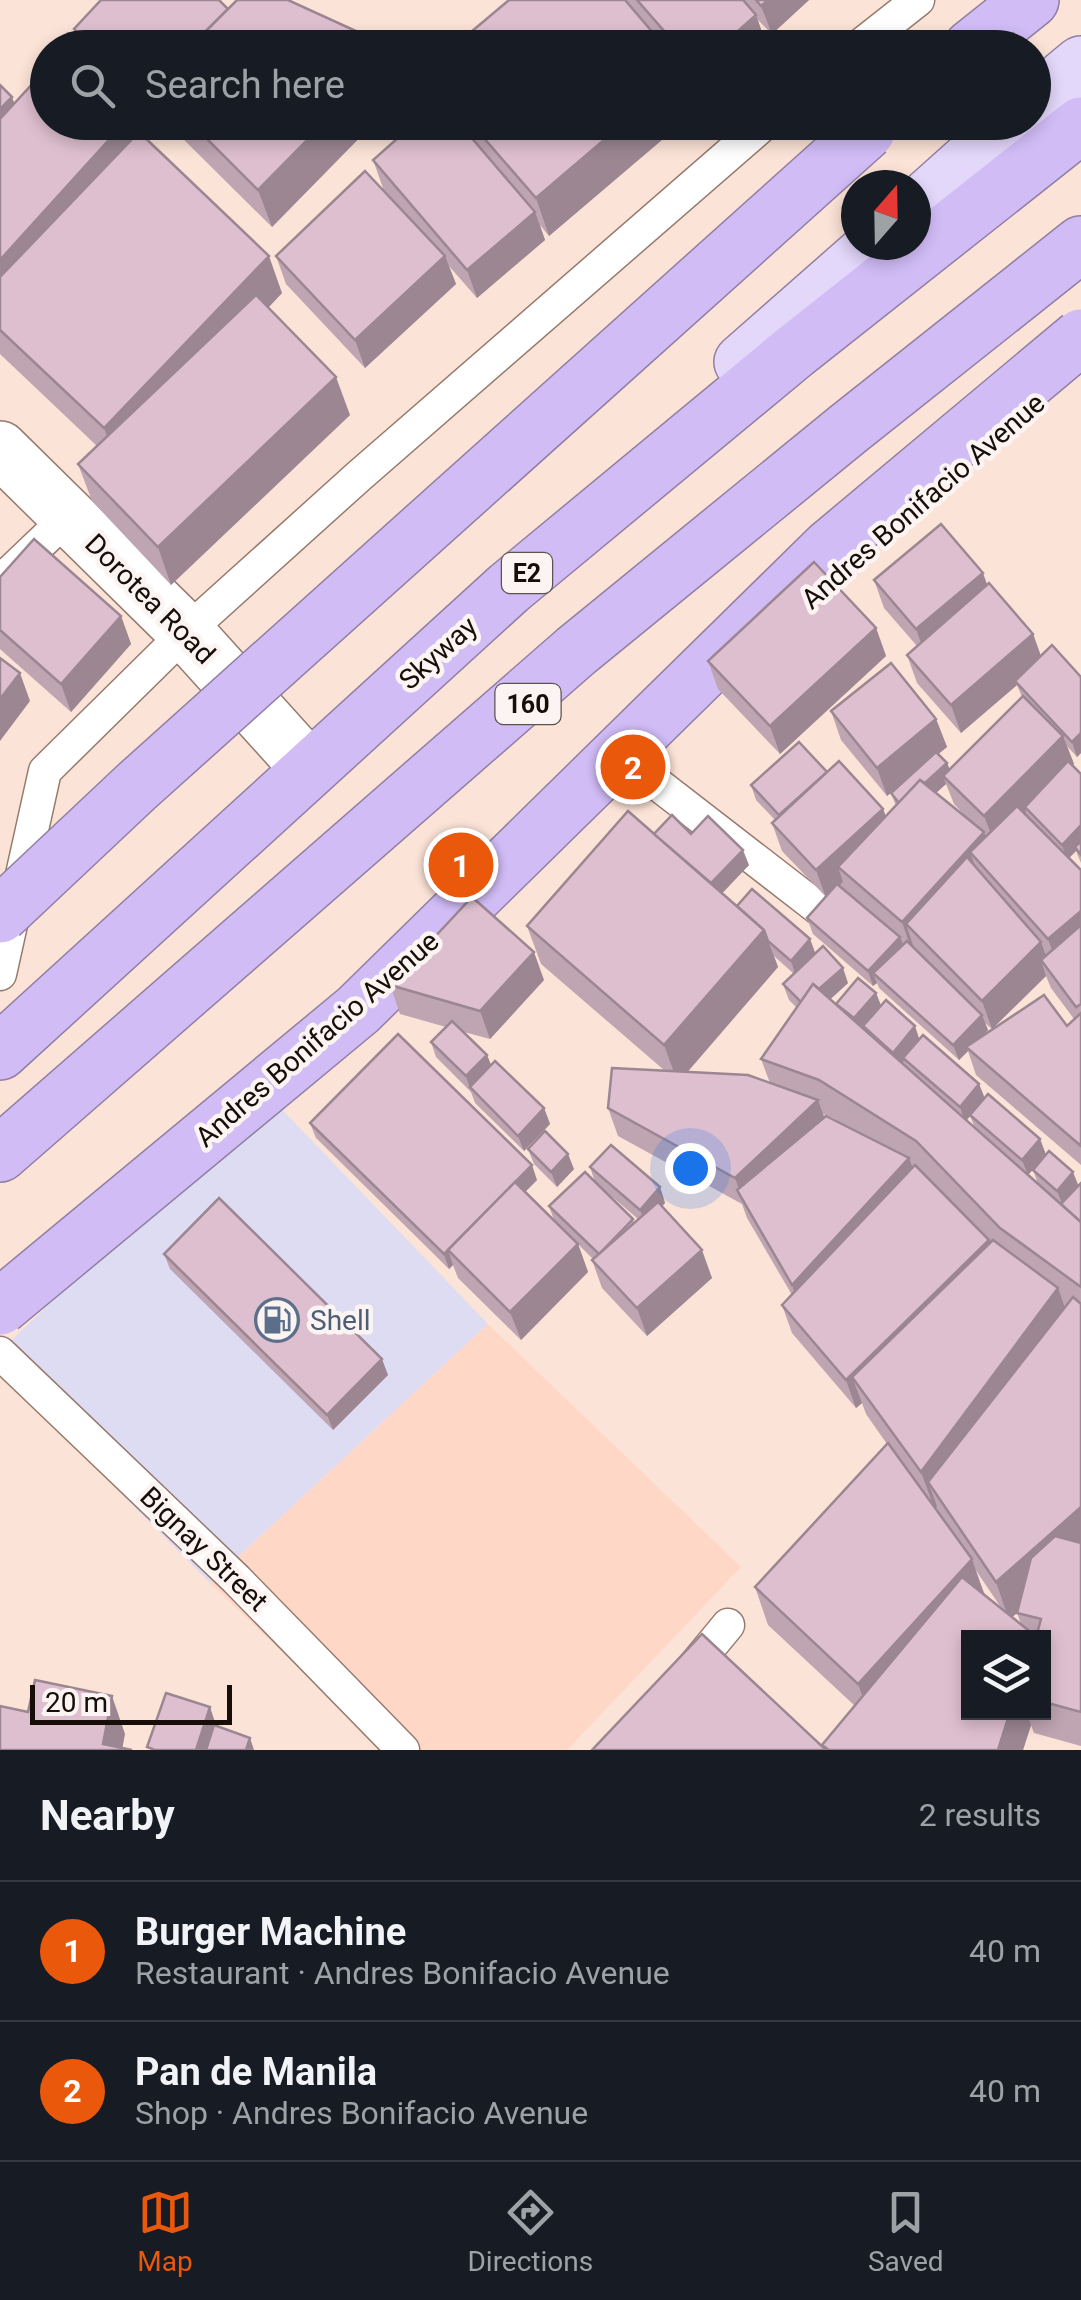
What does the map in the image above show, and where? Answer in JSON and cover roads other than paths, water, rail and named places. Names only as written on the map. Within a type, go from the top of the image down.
[{"type":"highway","points":[[993,30],[1031,0]]},
{"type":"highway","name":"Skyway","points":[[0,1052],[509,588],[794,352],[1081,125]]},
{"type":"highway","points":[[0,916],[136,787],[858,140]]},
{"type":"highway","points":[[0,1154],[576,652],[832,441],[1081,244]]},
{"type":"highway","points":[[0,1310],[358,1010],[830,547],[1081,337]]},
{"type":"main road","points":[[1051,89],[1081,64]]},
{"type":"main road","points":[[931,195],[992,140]]},
{"type":"main road","name":"160","points":[[0,1181],[159,1046],[366,840],[792,486],[1081,256]]},
{"type":"main road","points":[[0,1024],[497,566],[858,260]]},
{"type":"street","name":"Andres Bonifacio Avenue","points":[[0,1310],[466,911],[850,564],[1081,364]]},
{"type":"street","name":"Dorotea Road","points":[[0,449],[186,632],[296,754]]},
{"type":"lane","points":[[880,30],[918,0]]},
{"type":"lane","points":[[0,974],[45,771],[186,632],[359,476],[745,140]]},
{"type":"lane","points":[[0,582],[68,518]]},
{"type":"lane","points":[[629,762],[823,912]]},
{"type":"lane","name":"Bignay Street","points":[[0,1353],[236,1579],[403,1750]]},
{"type":"lane","points":[[670,1694],[728,1625]]},
{"type":"place","name":"Pan de Manila","points":[[633,767]]},
{"type":"place","name":"Burger Machine","points":[[461,865]]},
{"type":"place","name":"Shell","points":[[277,1320]]}]
